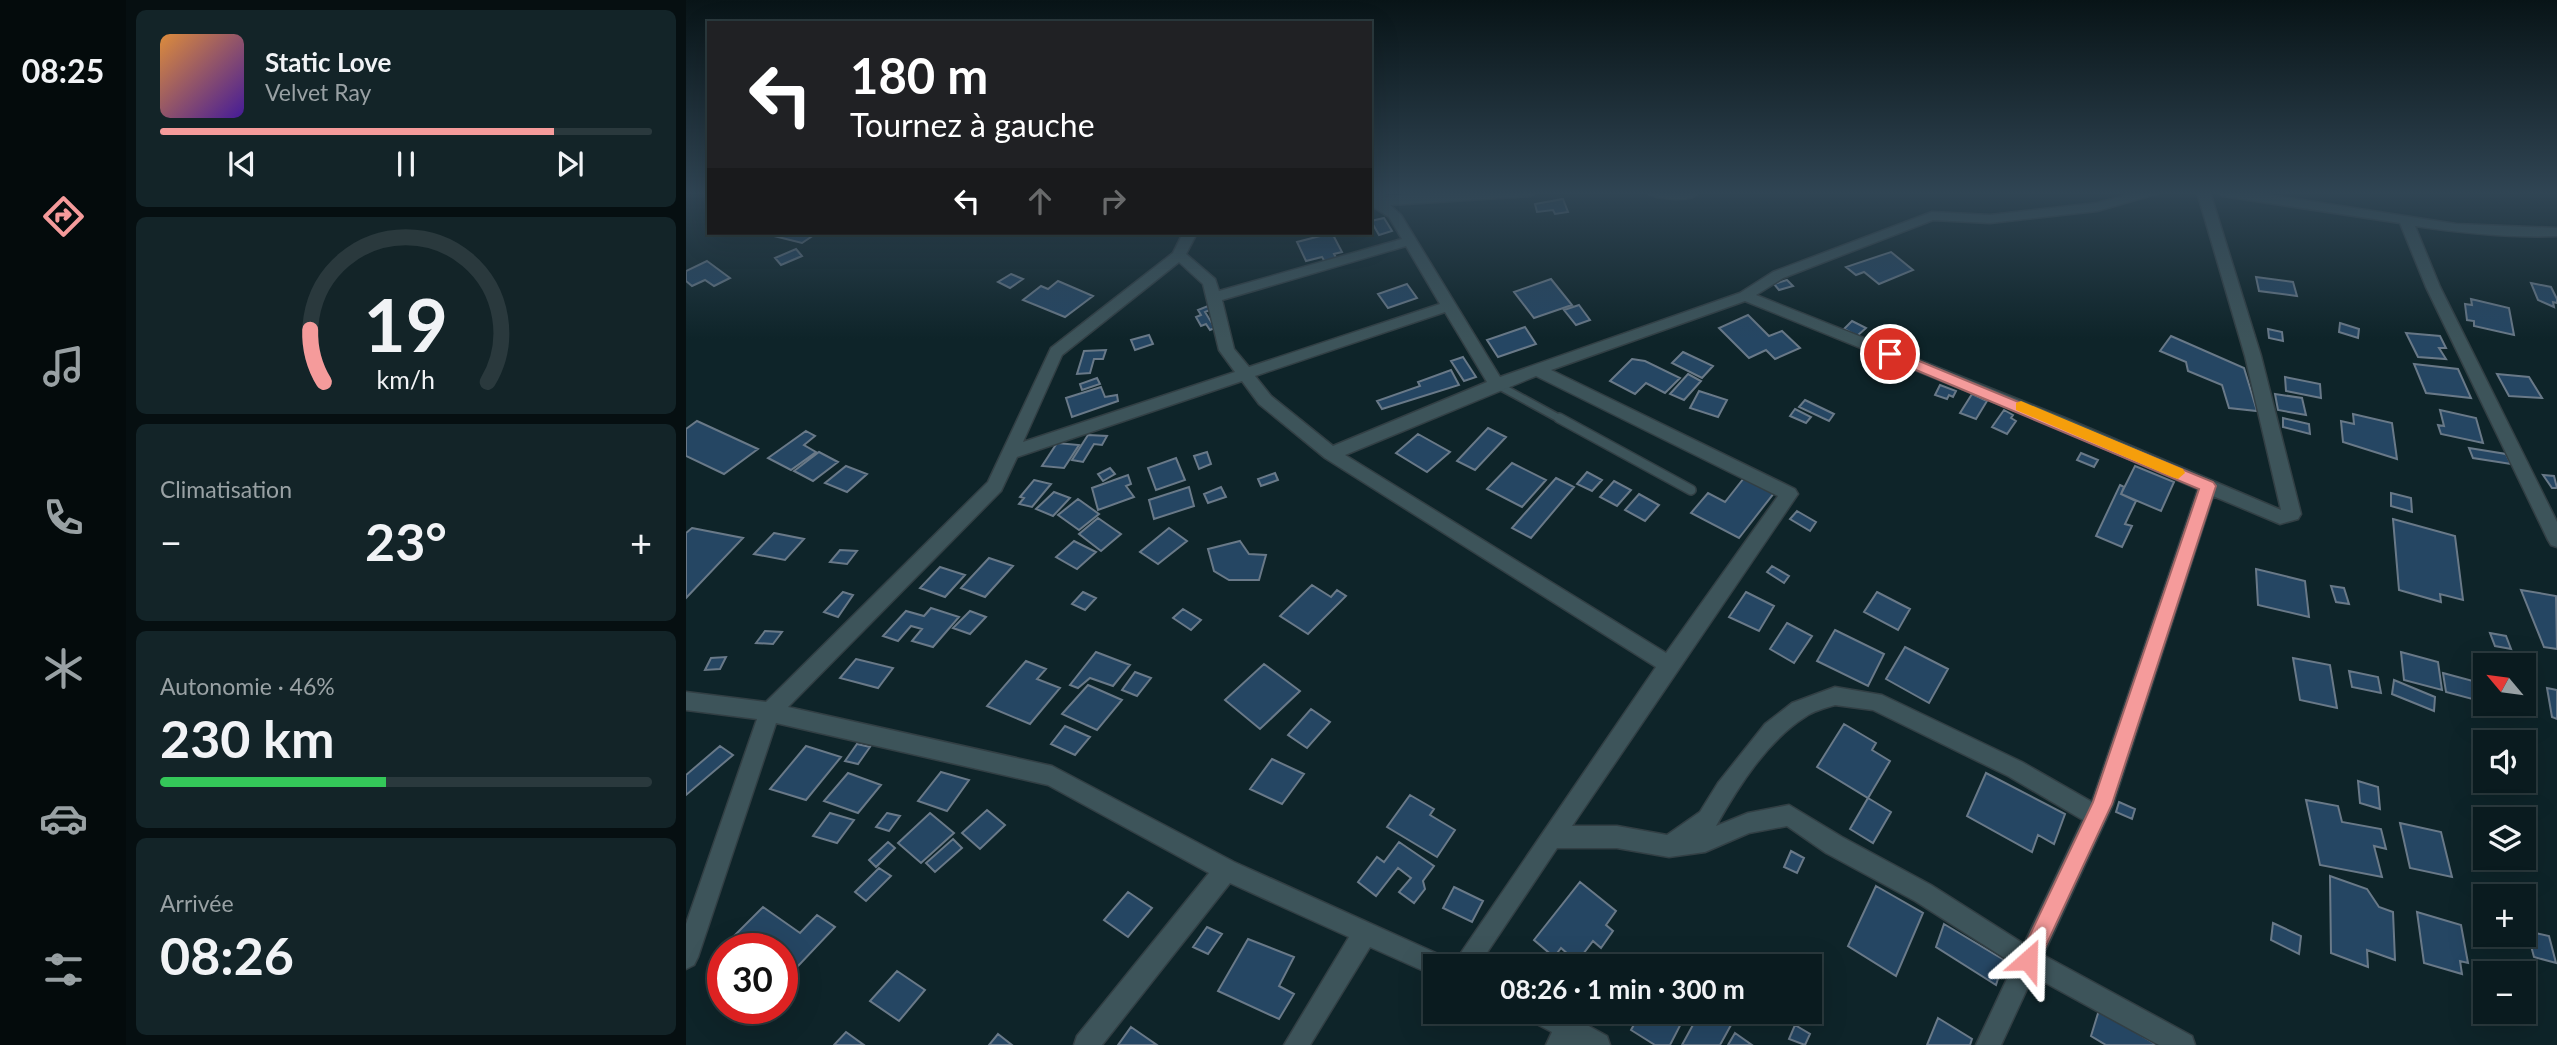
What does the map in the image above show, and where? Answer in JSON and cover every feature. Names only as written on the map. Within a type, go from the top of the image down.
[{"type":"street","points":[[686,957],[771,712],[995,486],[1056,352],[1180,255],[1186,241]]},
{"type":"street","points":[[1214,297],[1409,241],[1496,384]]},
{"type":"street","points":[[1331,454],[1496,384],[1745,296],[1779,275],[1867,241]]},
{"type":"street","points":[[1745,296],[2059,422],[2280,517],[2292,514],[2253,356],[2218,241]]},
{"type":"street","points":[[2414,241],[2433,287],[2557,540]]},
{"type":"street","points":[[1180,255],[1210,282],[1227,350],[1265,400],[1331,454],[1669,665]]},
{"type":"street","points":[[1012,452],[1244,372],[1448,306]]},
{"type":"street","points":[[1472,954],[1789,494],[1538,370]]},
{"type":"street","points":[[1988,1045],[2096,816],[2208,486]]},
{"type":"street","points":[[1669,846],[1708,819],[1725,790],[1772,731],[1800,709],[1835,696],[1875,701],[2014,769],[2096,816]]},
{"type":"street","points":[[686,701],[771,712],[1052,776],[1226,870],[1423,959]]},
{"type":"street","points":[[1552,837],[1617,837],[1669,846],[1706,841],[1748,823],[1789,815],[1833,845],[1923,893],[2028,960],[2183,1045]]},
{"type":"street","points":[[1086,1045],[1226,870]]},
{"type":"street","points":[[1296,1045],[1364,934]]},
{"type":"street","points":[[1563,1036],[1598,1045]]},
{"type":"lane","points":[[1496,384],[1691,490]]},
{"type":"building","points":[[1336,241],[1342,252],[1334,254],[1337,259],[1325,262],[1322,257],[1306,261],[1297,242]]},
{"type":"building","points":[[796,249],[802,256],[781,265],[775,258]]},
{"type":"building","points":[[1891,252],[1913,270],[1879,284],[1864,272],[1856,275],[1846,267]]},
{"type":"building","points":[[707,261],[730,278],[714,286],[705,280],[692,286],[686,281],[686,271]]},
{"type":"building","points":[[1011,274],[1023,279],[1010,288],[998,282]]},
{"type":"building","points":[[2256,277],[2293,282],[2297,296],[2259,291]]},
{"type":"building","points":[[1551,279],[1572,305],[1534,318],[1514,292]]},
{"type":"building","points":[[1787,280],[1793,286],[1779,290],[1774,284]]},
{"type":"building","points":[[1058,281],[1093,296],[1065,317],[1023,300],[1041,286],[1048,289]]},
{"type":"building","points":[[2531,283],[2551,287],[2557,299],[2557,303],[2553,302],[2554,307],[2538,300]]},
{"type":"building","points":[[1407,284],[1417,298],[1388,308],[1378,294]]},
{"type":"building","points":[[2471,299],[2509,308],[2514,335],[2474,326],[2474,321],[2467,320],[2465,304],[2472,305]]},
{"type":"building","points":[[1579,305],[1590,320],[1576,325],[1564,310]]},
{"type":"building","points":[[1208,306],[1210,310],[1205,312],[1215,328],[1210,330],[1206,324],[1201,326],[1196,317],[1201,315],[1198,310]]},
{"type":"building","points":[[1748,315],[1769,336],[1782,331],[1800,348],[1775,359],[1766,350],[1749,358],[1719,328]]},
{"type":"building","points":[[1852,321],[1866,328],[1857,336],[1844,329]]},
{"type":"building","points":[[2340,323],[2359,329],[2358,338],[2339,332]]},
{"type":"building","points":[[1525,327],[1536,344],[1498,357],[1487,340]]},
{"type":"building","points":[[2268,329],[2282,332],[2283,341],[2269,338]]},
{"type":"building","points":[[2406,333],[2440,336],[2446,348],[2439,348],[2446,359],[2418,357]]},
{"type":"building","points":[[1149,335],[1153,344],[1135,350],[1131,340]]},
{"type":"building","points":[[2171,336],[2244,368],[2257,411],[2229,408],[2222,385],[2188,371],[2186,362],[2160,351]]},
{"type":"building","points":[[1106,350],[1103,359],[1094,359],[1090,373],[1077,374],[1084,351]]},
{"type":"building","points":[[1683,352],[1713,366],[1702,378],[1672,363]]},
{"type":"building","points":[[1463,357],[1476,377],[1464,381],[1451,361]]},
{"type":"building","points":[[1632,359],[1645,361],[1680,378],[1665,393],[1646,383],[1635,394],[1610,381]]},
{"type":"building","points":[[2414,364],[2458,369],[2471,398],[2426,393]]},
{"type":"building","points":[[1451,370],[1459,385],[1382,409],[1377,401],[1420,386],[1418,382]]},
{"type":"building","points":[[1688,374],[1701,381],[1684,400],[1670,394]]},
{"type":"building","points":[[2497,374],[2529,377],[2542,398],[2509,396]]},
{"type":"building","points":[[2285,377],[2320,384],[2321,398],[2286,391]]},
{"type":"building","points":[[1097,378],[1100,384],[1082,390],[1080,384]]},
{"type":"building","points":[[1940,385],[1956,391],[1953,397],[1949,395],[1947,399],[1935,395]]},
{"type":"building","points":[[1101,387],[1105,397],[1117,395],[1118,401],[1072,417],[1066,398]]},
{"type":"building","points":[[1699,391],[1727,400],[1718,417],[1690,408]]},
{"type":"building","points":[[1972,394],[1987,401],[1976,419],[1960,413]]},
{"type":"building","points":[[2275,394],[2302,398],[2306,415],[2278,410]]},
{"type":"building","points":[[1805,400],[1834,414],[1829,421],[1799,407]]},
{"type":"building","points":[[1795,409],[1811,417],[1806,423],[1790,416]]},
{"type":"building","points":[[2004,410],[2013,415],[2011,418],[2016,421],[2007,434],[1992,427]]},
{"type":"building","points":[[2440,410],[2476,418],[2483,443],[2441,434],[2438,425],[2444,426]]},
{"type":"building","points":[[2353,414],[2392,423],[2397,459],[2343,442],[2341,421],[2354,424]]},
{"type":"building","points":[[2283,418],[2309,424],[2310,434],[2283,427]]},
{"type":"building","points":[[697,421],[758,449],[724,474],[686,456],[686,429]]},
{"type":"building","points":[[1488,428],[1506,437],[1475,470],[1457,461]]},
{"type":"building","points":[[806,431],[815,436],[804,445],[816,452],[791,470],[768,458]]},
{"type":"building","points":[[1418,434],[1450,452],[1427,472],[1396,453]]},
{"type":"building","points":[[1088,435],[1107,436],[1102,445],[1094,444],[1083,462],[1072,460]]},
{"type":"building","points":[[1057,443],[1079,445],[1064,468],[1042,466]]},
{"type":"building","points":[[2469,448],[2506,454],[2511,464],[2473,458]]},
{"type":"building","points":[[819,452],[838,462],[813,481],[794,471]]},
{"type":"building","points":[[1207,452],[1211,464],[1199,469],[1194,456]]},
{"type":"building","points":[[2081,453],[2098,460],[2094,467],[2077,460]]},
{"type":"building","points":[[1176,458],[1185,480],[1156,490],[1148,468]]},
{"type":"building","points":[[1512,463],[1546,480],[1522,507],[1487,489]]},
{"type":"building","points":[[846,466],[867,474],[847,492],[825,483]]},
{"type":"building","points":[[2135,466],[2174,482],[2161,511],[2121,494]]},
{"type":"building","points":[[1110,468],[1115,474],[1103,481],[1098,474]]},
{"type":"building","points":[[1587,472],[1602,480],[1592,491],[1577,484]]},
{"type":"building","points":[[1275,473],[1278,480],[1261,486],[1258,479]]},
{"type":"building","points":[[1128,475],[1131,484],[1126,486],[1134,497],[1098,510],[1092,488]]},
{"type":"building","points":[[2543,475],[2554,476],[2557,488],[2552,488]]},
{"type":"building","points":[[1556,478],[1574,487],[1531,538],[1512,528]]},
{"type":"building","points":[[1744,478],[1774,493],[1739,538],[1691,513],[1708,493],[1725,502]]},
{"type":"building","points":[[1034,480],[1051,484],[1032,507],[1019,504],[1024,498],[1020,497]]},
{"type":"building","points":[[1614,481],[1631,490],[1617,506],[1600,497]]},
{"type":"building","points":[[2120,485],[2124,487],[2121,494],[2136,501],[2125,524],[2132,526],[2122,547],[2096,536]]},
{"type":"building","points":[[1189,487],[1194,506],[1154,519],[1149,500]]},
{"type":"building","points":[[1221,487],[1226,497],[1208,503],[1204,494]]},
{"type":"building","points":[[1054,492],[1070,498],[1053,516],[1036,509]]},
{"type":"building","points":[[2391,493],[2411,498],[2412,512],[2391,506]]},
{"type":"building","points":[[1639,494],[1659,505],[1645,521],[1625,510]]},
{"type":"building","points":[[1078,499],[1099,514],[1079,530],[1058,515]]},
{"type":"building","points":[[1797,511],[1816,522],[1810,531],[1790,519]]},
{"type":"building","points":[[1098,518],[1121,534],[1101,551],[1079,534]]},
{"type":"building","points":[[2393,519],[2455,536],[2463,600],[2440,594],[2441,602],[2399,590]]},
{"type":"building","points":[[692,528],[743,538],[686,598],[686,533]]},
{"type":"building","points":[[1169,528],[1187,541],[1158,564],[1140,552]]},
{"type":"building","points":[[774,533],[804,539],[785,560],[754,554]]},
{"type":"building","points":[[1074,541],[1096,552],[1077,569],[1056,557]]},
{"type":"building","points":[[1240,541],[1249,554],[1266,555],[1259,580],[1229,580],[1214,571],[1208,549]]},
{"type":"building","points":[[840,550],[857,551],[847,564],[830,562]]},
{"type":"building","points":[[989,558],[1013,566],[985,597],[961,588]]},
{"type":"building","points":[[1772,566],[1789,576],[1784,583],[1767,572]]},
{"type":"building","points":[[940,567],[965,575],[945,597],[920,588]]},
{"type":"building","points":[[2256,569],[2305,581],[2309,617],[2258,605]]},
{"type":"building","points":[[1312,585],[1331,597],[1337,590],[1346,596],[1308,634],[1280,616]]},
{"type":"building","points":[[2331,586],[2344,588],[2349,604],[2336,602]]},
{"type":"building","points":[[2521,590],[2556,596],[2557,649],[2544,647]]},
{"type":"building","points":[[843,592],[853,595],[838,617],[824,612]]},
{"type":"building","points":[[1083,592],[1096,598],[1085,610],[1072,604]]},
{"type":"building","points":[[1746,592],[1774,606],[1759,631],[1729,617]]},
{"type":"building","points":[[1877,592],[1910,609],[1898,630],[1864,612]]},
{"type":"building","points":[[931,608],[959,617],[933,647],[912,641],[922,629],[911,626],[898,641],[883,636],[906,611],[924,616]]},
{"type":"building","points":[[1183,609],[1201,620],[1191,630],[1173,618]]},
{"type":"building","points":[[970,611],[986,617],[970,634],[953,628]]},
{"type":"building","points":[[1787,623],[1812,636],[1794,663],[1770,649]]},
{"type":"building","points":[[1835,630],[1884,654],[1868,686],[1817,661]]},
{"type":"building","points":[[765,631],[782,632],[773,644],[756,643]]},
{"type":"building","points":[[2490,633],[2506,636],[2511,649],[2495,646]]},
{"type":"building","points":[[1905,647],[1948,669],[1929,703],[1886,679]]},
{"type":"building","points":[[1096,652],[1130,665],[1113,686],[1090,678],[1078,688],[1070,685]]},
{"type":"building","points":[[2401,652],[2438,662],[2442,690],[2404,680]]},
{"type":"building","points":[[726,657],[720,669],[705,670],[711,658]]},
{"type":"building","points":[[2293,658],[2330,665],[2337,708],[2300,700]]},
{"type":"building","points":[[856,659],[893,668],[878,688],[840,678]]},
{"type":"building","points":[[1026,661],[1046,669],[1037,679],[1060,688],[1030,724],[987,706]]},
{"type":"building","points":[[1264,664],[1300,691],[1260,729],[1225,700]]},
{"type":"building","points":[[2349,671],[2378,677],[2381,693],[2352,687]]},
{"type":"building","points":[[1135,672],[1151,678],[1137,696],[1122,690]]},
{"type":"building","points":[[2443,673],[2473,681],[2473,699],[2446,692]]},
{"type":"building","points":[[2394,680],[2435,697],[2434,711],[2392,694]]},
{"type":"building","points":[[1088,685],[1122,700],[1097,730],[1062,714]]},
{"type":"building","points":[[2547,688],[2557,690],[2557,719],[2552,717]]},
{"type":"building","points":[[1311,709],[1330,722],[1307,748],[1288,735]]},
{"type":"building","points":[[1844,724],[1876,743],[1872,750],[1890,761],[1868,798],[1817,767]]},
{"type":"building","points":[[1065,726],[1090,737],[1075,755],[1051,744]]},
{"type":"building","points":[[857,744],[870,747],[858,764],[845,761]]},
{"type":"building","points":[[720,746],[733,755],[686,795],[686,775]]},
{"type":"building","points":[[806,746],[841,757],[806,800],[770,789]]},
{"type":"building","points":[[1272,759],[1304,774],[1282,804],[1250,789]]},
{"type":"building","points":[[941,772],[969,780],[947,811],[918,801]]},
{"type":"building","points":[[848,773],[881,785],[858,813],[824,801]]},
{"type":"building","points":[[1986,773],[2065,814],[2054,844],[2038,835],[2032,852],[1967,816]]},
{"type":"building","points":[[2358,781],[2378,787],[2380,809],[2360,803]]},
{"type":"building","points":[[1410,795],[1434,809],[1430,815],[1455,830],[1437,857],[1387,827]]},
{"type":"building","points":[[1868,798],[1891,812],[1873,843],[1850,829]]},
{"type":"building","points":[[2306,800],[2338,806],[2342,822],[2381,829],[2386,849],[2374,846],[2382,877],[2320,865]]},
{"type":"building","points":[[2119,802],[2135,809],[2132,819],[2116,812]]},
{"type":"building","points":[[987,810],[1005,825],[980,849],[962,833]]},
{"type":"building","points":[[830,813],[854,820],[837,843],[813,836]]},
{"type":"building","points":[[887,813],[900,816],[889,831],[876,827]]},
{"type":"building","points":[[930,813],[954,833],[921,863],[898,843]]},
{"type":"building","points":[[2400,823],[2441,832],[2452,877],[2410,868]]},
{"type":"building","points":[[953,839],[962,848],[935,872],[926,863]]},
{"type":"building","points":[[888,842],[895,848],[876,867],[869,860]]},
{"type":"building","points":[[1399,842],[1434,866],[1423,881],[1425,889],[1414,903],[1399,892],[1411,878],[1398,868],[1376,896],[1358,882],[1377,857],[1384,862]]},
{"type":"building","points":[[1791,851],[1804,858],[1797,873],[1784,867]]},
{"type":"building","points":[[879,868],[891,876],[866,901],[855,892]]},
{"type":"building","points":[[2330,876],[2367,889],[2379,907],[2393,912],[2395,960],[2367,950],[2368,967],[2331,953]]},
{"type":"building","points":[[1580,882],[1616,911],[1606,925],[1613,931],[1601,948],[1593,941],[1583,954],[1568,954],[1561,948],[1556,954],[1550,954],[1534,940]]},
{"type":"building","points":[[1876,886],[1923,913],[1896,976],[1848,946]]},
{"type":"building","points":[[1454,887],[1483,901],[1472,922],[1443,908]]},
{"type":"building","points":[[1128,892],[1152,908],[1128,937],[1104,920]]},
{"type":"building","points":[[763,907],[800,933],[817,915],[835,927],[798,966],[798,933],[737,933]]},
{"type":"building","points":[[2417,912],[2461,925],[2468,963],[2460,961],[2462,974],[2424,963]]},
{"type":"building","points":[[2273,923],[2301,936],[2299,954],[2271,940]]},
{"type":"building","points":[[1944,924],[2004,960],[1996,985],[1936,947]]},
{"type":"building","points":[[1207,927],[1222,934],[1208,954],[1193,947]]},
{"type":"building","points":[[2536,933],[2549,936],[2556,963],[2534,957],[2531,947],[2536,947]]},
{"type":"building","points":[[1248,939],[1294,957],[1279,986],[1294,994],[1279,1019],[1218,991]]},
{"type":"building","points":[[897,971],[925,990],[899,1021],[870,1001]]},
{"type":"building","points":[[2099,1010],[2157,1045],[2106,1045],[2091,1036]]},
{"type":"building","points":[[1938,1018],[1972,1039],[1970,1045],[1927,1045]]},
{"type":"building","points":[[1634,1024],[1681,1024],[1670,1045],[1655,1045],[1631,1030]]},
{"type":"building","points":[[1693,1024],[1731,1025],[1720,1045],[1682,1045]]},
{"type":"building","points":[[1795,1025],[1810,1034],[1805,1045],[1789,1039]]},
{"type":"building","points":[[1131,1027],[1157,1045],[1118,1045]]},
{"type":"building","points":[[846,1032],[864,1045],[834,1045]]},
{"type":"building","points":[[1735,1033],[1752,1045],[1728,1045]]},
{"type":"building","points":[[998,1034],[1012,1045],[989,1045]]},
{"type":"slow traffic","points":[[2021,407],[2178,473]]},
{"type":"route","points":[[1890,354],[2208,486],[2102,804],[2028,960]]}]
